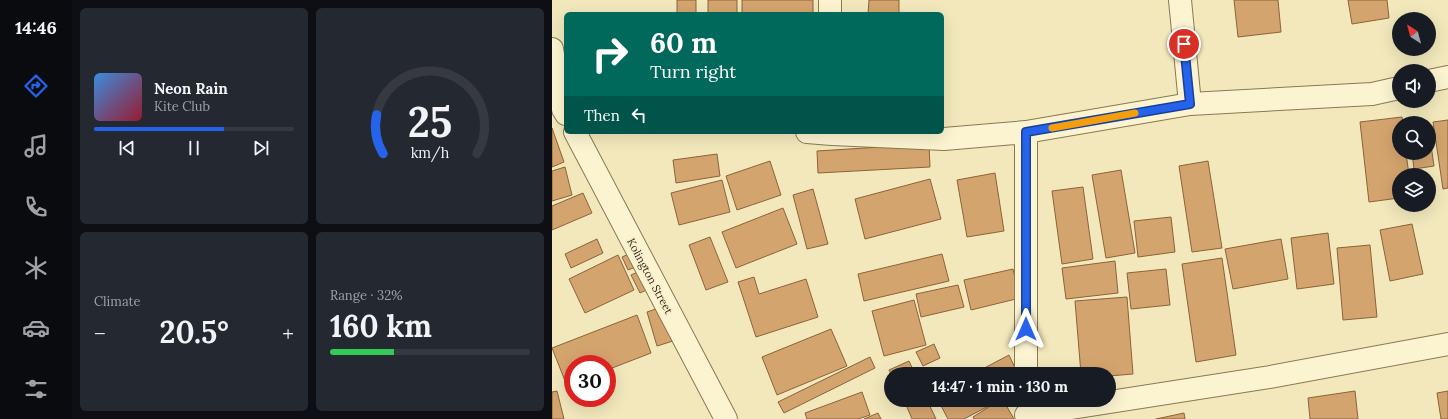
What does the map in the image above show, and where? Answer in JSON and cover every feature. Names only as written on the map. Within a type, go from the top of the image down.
[{"type":"street","points":[[830,0],[830,12]]},
{"type":"street","points":[[1180,0],[1190,104]]},
{"type":"street","points":[[552,49],[562,110]]},
{"type":"street","points":[[1436,80],[1448,77]]},
{"type":"street","points":[[851,134],[944,139],[1026,132],[1190,104],[1372,94],[1392,90]]},
{"type":"street","points":[[1026,132],[1026,367]]},
{"type":"street","name":"Kolington Street","points":[[576,134],[726,419]]},
{"type":"street","points":[[1026,411],[1270,377],[1448,344]]},
{"type":"building","points":[[677,0],[696,0],[696,12],[677,12]]},
{"type":"building","points":[[708,0],[737,0],[737,12],[708,12]]},
{"type":"building","points":[[742,0],[813,0],[813,12],[742,12]]},
{"type":"building","points":[[869,0],[899,0],[899,12],[868,12]]},
{"type":"building","points":[[1234,0],[1278,0],[1281,32],[1238,37]]},
{"type":"building","points":[[1348,0],[1387,0],[1389,18],[1352,24]]},
{"type":"building","points":[[1392,118],[1392,160],[1407,160],[1408,168],[1392,168],[1392,199],[1369,202],[1360,122]]},
{"type":"building","points":[[1448,120],[1448,188],[1443,189],[1436,142],[1436,122]]},
{"type":"building","points":[[552,128],[564,162],[552,167]]},
{"type":"building","points":[[929,144],[930,167],[818,173],[817,151]]},
{"type":"building","points":[[717,154],[720,176],[676,183],[673,160]]},
{"type":"building","points":[[1413,160],[1433,160],[1434,166],[1414,168]]},
{"type":"building","points":[[770,161],[781,195],[737,210],[726,176]]},
{"type":"building","points":[[1208,161],[1222,248],[1192,252],[1179,166]]},
{"type":"building","points":[[565,167],[572,195],[552,201],[552,171]]},
{"type":"building","points":[[1121,170],[1135,253],[1106,258],[1092,175]]},
{"type":"building","points":[[995,173],[1004,231],[967,237],[957,180]]},
{"type":"building","points":[[930,179],[941,219],[865,239],[855,199]]},
{"type":"building","points":[[722,180],[730,212],[679,225],[671,193]]},
{"type":"building","points":[[1083,187],[1093,259],[1062,264],[1052,191]]},
{"type":"building","points":[[813,189],[828,244],[807,249],[793,195]]},
{"type":"building","points":[[583,193],[592,213],[552,230],[552,206]]},
{"type":"building","points":[[783,208],[797,244],[736,268],[722,232]]},
{"type":"building","points":[[1171,217],[1175,252],[1138,257],[1134,221]]},
{"type":"building","points":[[1412,224],[1423,274],[1390,281],[1380,230]]},
{"type":"building","points":[[1328,233],[1334,284],[1297,289],[1291,238]]},
{"type":"building","points":[[710,237],[728,282],[706,290],[689,245]]},
{"type":"building","points":[[597,239],[603,253],[571,268],[565,254]]},
{"type":"building","points":[[1281,239],[1288,279],[1233,289],[1225,249]]},
{"type":"building","points":[[1370,245],[1377,317],[1343,320],[1337,248]]},
{"type":"building","points":[[636,251],[641,265],[628,270],[622,257]]},
{"type":"building","points":[[942,254],[949,281],[864,301],[858,274]]},
{"type":"building","points":[[618,255],[634,290],[585,313],[569,279]]},
{"type":"building","points":[[1222,258],[1236,355],[1196,362],[1182,264]]},
{"type":"building","points":[[1115,261],[1118,293],[1066,299],[1062,268]]},
{"type":"building","points":[[644,269],[653,287],[640,293],[631,275]]},
{"type":"building","points":[[1013,269],[1020,298],[971,310],[964,280]]},
{"type":"building","points":[[1166,269],[1170,305],[1131,309],[1127,273]]},
{"type":"building","points":[[754,277],[759,294],[806,279],[818,317],[756,337],[738,282]]},
{"type":"building","points":[[958,285],[964,307],[921,317],[916,294]]},
{"type":"building","points":[[1127,297],[1133,374],[1116,375],[1116,367],[1080,367],[1075,301]]},
{"type":"building","points":[[914,300],[926,345],[884,356],[872,311]]},
{"type":"building","points":[[662,307],[673,341],[657,346],[647,312]]},
{"type":"building","points":[[637,315],[651,353],[616,367],[616,355],[564,355],[564,378],[552,348]]},
{"type":"building","points":[[831,329],[847,366],[777,395],[762,357]]},
{"type":"building","points":[[934,344],[940,358],[923,366],[916,352]]},
{"type":"building","points":[[1009,355],[1015,367],[986,367]]},
{"type":"building","points":[[870,357],[875,368],[784,413],[778,402]]},
{"type":"building","points":[[909,361],[912,367],[896,367]]},
{"type":"building","points":[[557,391],[564,419],[552,419],[552,392]]},
{"type":"building","points":[[1355,391],[1358,419],[1310,419],[1308,398]]},
{"type":"building","points":[[1448,391],[1448,419],[1441,419],[1437,393]]},
{"type":"building","points":[[862,392],[870,415],[858,419],[807,419],[805,413]]},
{"type":"building","points":[[907,407],[930,407],[936,419],[912,419]]},
{"type":"building","points":[[942,407],[987,407],[964,419],[948,419]]},
{"type":"building","points":[[989,407],[1007,407],[1014,419],[974,419],[973,417]]},
{"type":"building","points":[[878,413],[881,419],[864,419]]},
{"type":"building","points":[[1184,413],[1185,419],[1156,419]]},
{"type":"slow traffic","points":[[1052,128],[1135,113]]},
{"type":"route","points":[[1026,329],[1026,132],[1190,104],[1184,44]]}]
